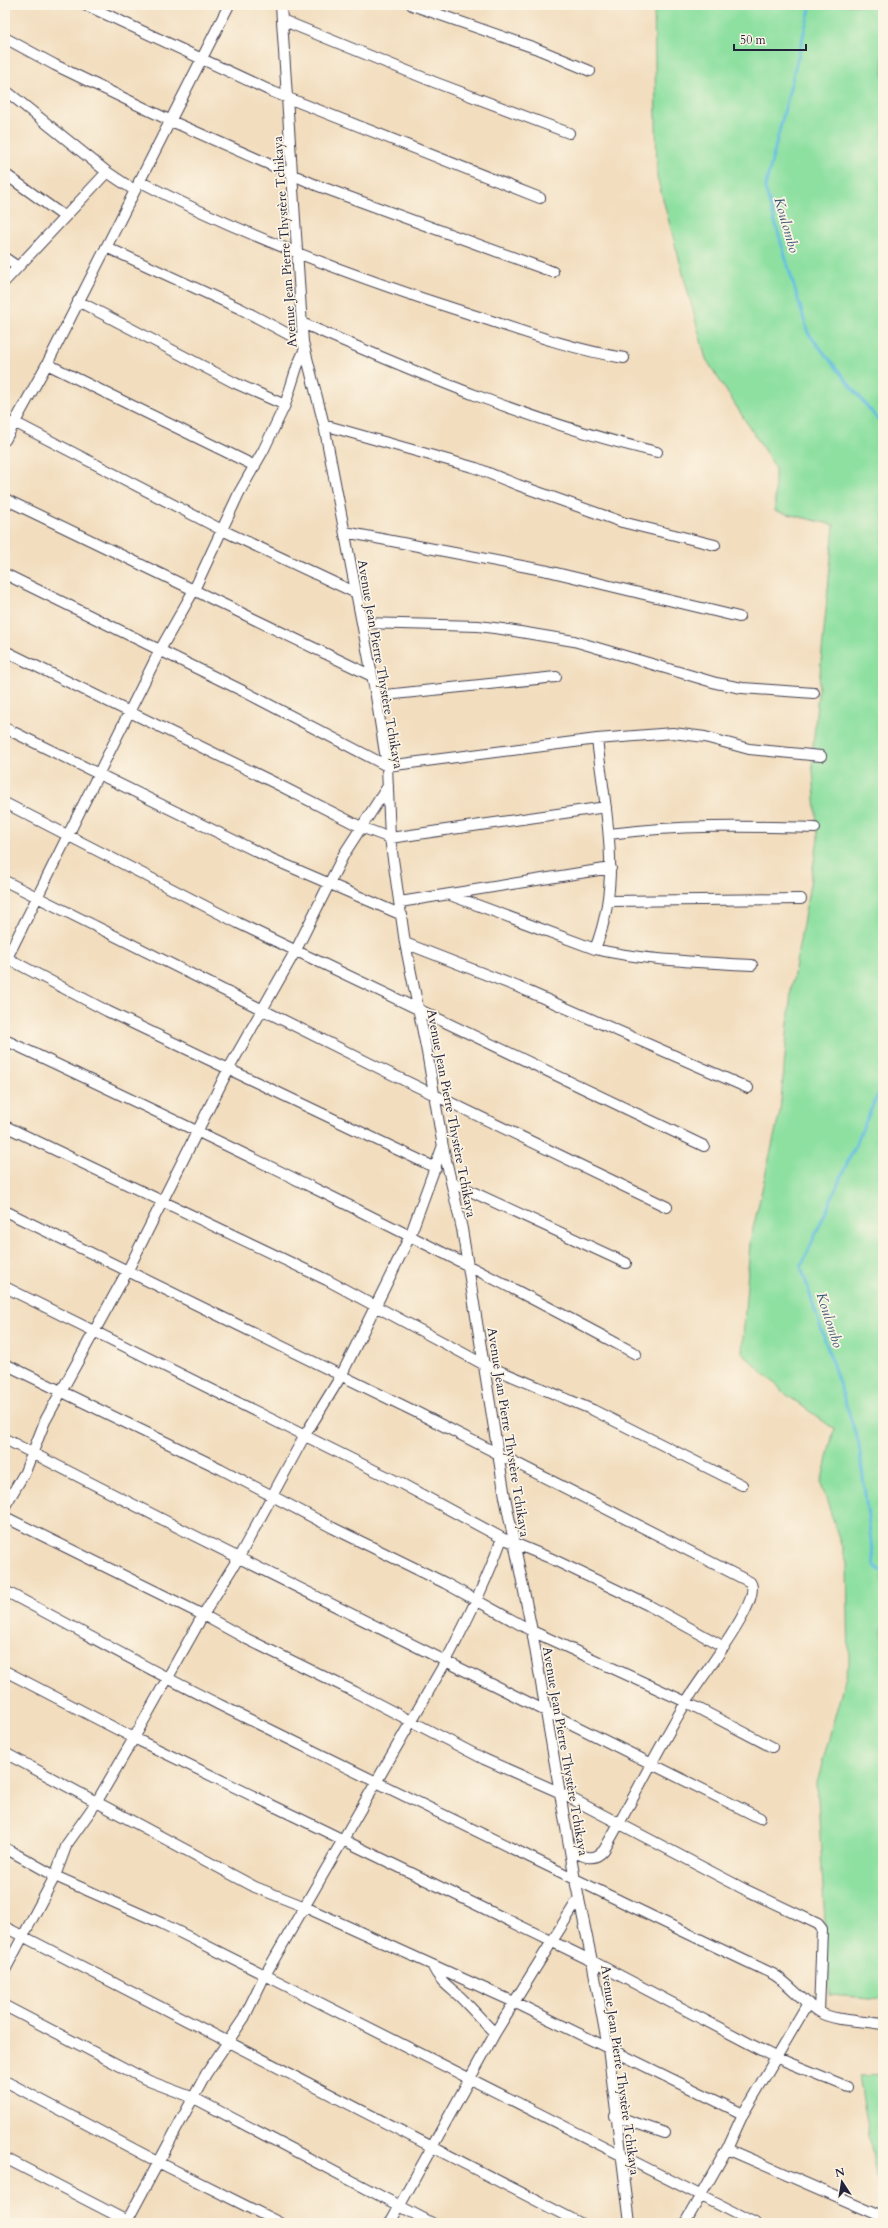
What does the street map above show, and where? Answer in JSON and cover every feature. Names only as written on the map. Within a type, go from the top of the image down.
[{"type":"street","points":[[86,5],[287,98],[540,198]]},
{"type":"street","points":[[6,437],[47,364],[169,120],[229,5]]},
{"type":"street","name":"Avenue Jean Pierre Thystère Tchikaya","points":[[280,5],[287,98],[290,174],[304,346],[324,425],[376,696],[387,766],[387,812],[405,943],[435,1094],[442,1147],[462,1229],[497,1453],[513,1543],[532,1631],[575,1880],[608,2048],[615,2116],[630,2223]]},
{"type":"street","points":[[412,5],[535,48],[590,71]]},
{"type":"street","points":[[282,20],[441,84],[569,132]]},
{"type":"street","points":[[5,38],[55,65],[169,120],[290,174],[347,198],[553,272]]},
{"type":"street","points":[[5,90],[107,172],[228,225],[297,254],[436,303],[550,340],[601,354],[624,358]]},
{"type":"street","points":[[5,281],[107,172]]},
{"type":"street","points":[[5,174],[65,217]]},
{"type":"street","points":[[106,247],[241,309],[304,346],[285,406],[222,530],[194,590],[160,650],[6,959],[107,1011],[228,1070],[436,1168]]},
{"type":"street","points":[[5,258],[18,267]]},
{"type":"street","points":[[78,301],[209,370],[285,406]]},
{"type":"street","points":[[302,323],[398,365],[489,400],[606,440],[657,452]]},
{"type":"street","points":[[47,364],[254,466]]},
{"type":"street","points":[[14,422],[222,530],[356,593]]},
{"type":"street","points":[[324,425],[476,468],[518,485],[622,522],[715,545]]},
{"type":"street","points":[[5,498],[372,676]]},
{"type":"street","points":[[345,532],[548,571],[739,617]]},
{"type":"street","points":[[5,574],[160,650],[387,766],[632,735],[688,734],[749,749],[820,756]]},
{"type":"street","points":[[363,623],[478,626],[502,629],[574,641],[716,683],[742,688],[814,693]]},
{"type":"street","points":[[5,651],[275,783],[361,827],[390,838],[606,806]]},
{"type":"street","points":[[376,696],[556,677]]},
{"type":"street","points":[[5,728],[272,859],[402,915]]},
{"type":"street","points":[[595,949],[602,931],[609,901],[610,868],[609,834],[597,739]]},
{"type":"street","points":[[5,1506],[25,1472],[45,1421],[93,1330],[128,1270],[228,1070],[296,950],[328,884],[361,827],[388,786]]},
{"type":"street","points":[[5,803],[68,836],[418,1010],[704,1146]]},
{"type":"street","points":[[609,834],[676,827],[736,825],[815,828]]},
{"type":"street","points":[[400,902],[610,868]]},
{"type":"street","points":[[5,881],[262,1010],[667,1207]]},
{"type":"street","points":[[450,895],[595,949],[649,960],[752,965]]},
{"type":"street","points":[[609,901],[801,899]]},
{"type":"street","points":[[405,943],[518,987],[748,1088]]},
{"type":"street","points":[[5,1040],[468,1264],[636,1354]]},
{"type":"street","points":[[5,1126],[327,1280],[483,1364],[592,1410],[742,1485]]},
{"type":"street","points":[[5,1970],[24,1937],[55,1876],[67,1844],[96,1803],[203,1615],[240,1557],[305,1435],[341,1376],[410,1236],[436,1168],[442,1147]]},
{"type":"street","points":[[451,1182],[626,1263]]},
{"type":"street","points":[[5,1211],[128,1270],[497,1453],[555,1484],[750,1582],[753,1586],[750,1599],[724,1647],[686,1702],[650,1764],[620,1823],[599,1856],[586,1858],[570,1850]]},
{"type":"street","points":[[5,1287],[305,1435],[456,1512],[502,1538],[648,1605],[724,1647]]},
{"type":"street","points":[[5,1364],[62,1390],[273,1496],[476,1600],[532,1631],[686,1702],[772,1747]]},
{"type":"street","points":[[5,1439],[760,1818]]},
{"type":"street","points":[[5,1517],[203,1615],[247,1640],[496,1764],[560,1793],[620,1823],[744,1889],[820,1926],[819,2012]]},
{"type":"street","points":[[5,2158],[128,2222],[206,2074],[244,2018],[265,1975],[342,1840],[377,1783],[410,1721],[446,1661],[476,1600],[502,1538]]},
{"type":"street","points":[[5,1591],[168,1678],[377,1783],[465,1824],[575,1880],[773,1974],[819,2012],[828,2016],[883,2024]]},
{"type":"street","points":[[5,1671],[134,1738],[592,1961],[775,2057],[848,2087]]},
{"type":"street","points":[[5,1752],[96,1803],[173,1842],[255,1887],[305,1907],[514,2002],[743,2114]]},
{"type":"street","points":[[5,1848],[55,1876],[154,1920],[265,1975],[755,2223]]},
{"type":"street","points":[[390,2223],[495,2033],[579,1898]]},
{"type":"street","points":[[5,1927],[580,2223]]},
{"type":"street","points":[[432,1965],[443,1984],[460,1998],[481,2021],[495,2033]]},
{"type":"street","points":[[685,2223],[700,2194],[727,2149],[743,2114],[808,2003]]},
{"type":"street","points":[[5,2006],[149,2081],[194,2098],[432,2223]]},
{"type":"street","points":[[5,2081],[160,2163],[280,2223]]},
{"type":"street","points":[[615,2116],[665,2133]]},
{"type":"street","points":[[727,2149],[883,2217]]},
{"type":"green space","points":[[654,5],[883,5],[883,1999],[829,1995],[817,1782],[849,1664],[847,1563],[821,1483],[834,1429],[787,1395],[742,1353],[750,1242],[780,1111],[791,991],[818,839],[812,757],[834,525],[775,511],[775,467],[706,359],[657,177]]},
{"type":"green space","points":[[883,2074],[883,2188],[876,2177],[859,2075]]},
{"type":"waterway","name":"Koulombo","points":[[811,5],[765,188],[808,333],[883,426]]},
{"type":"waterway","name":"Koulombo","points":[[883,1083],[801,1267],[859,1444],[874,1566],[883,1572]]}]
